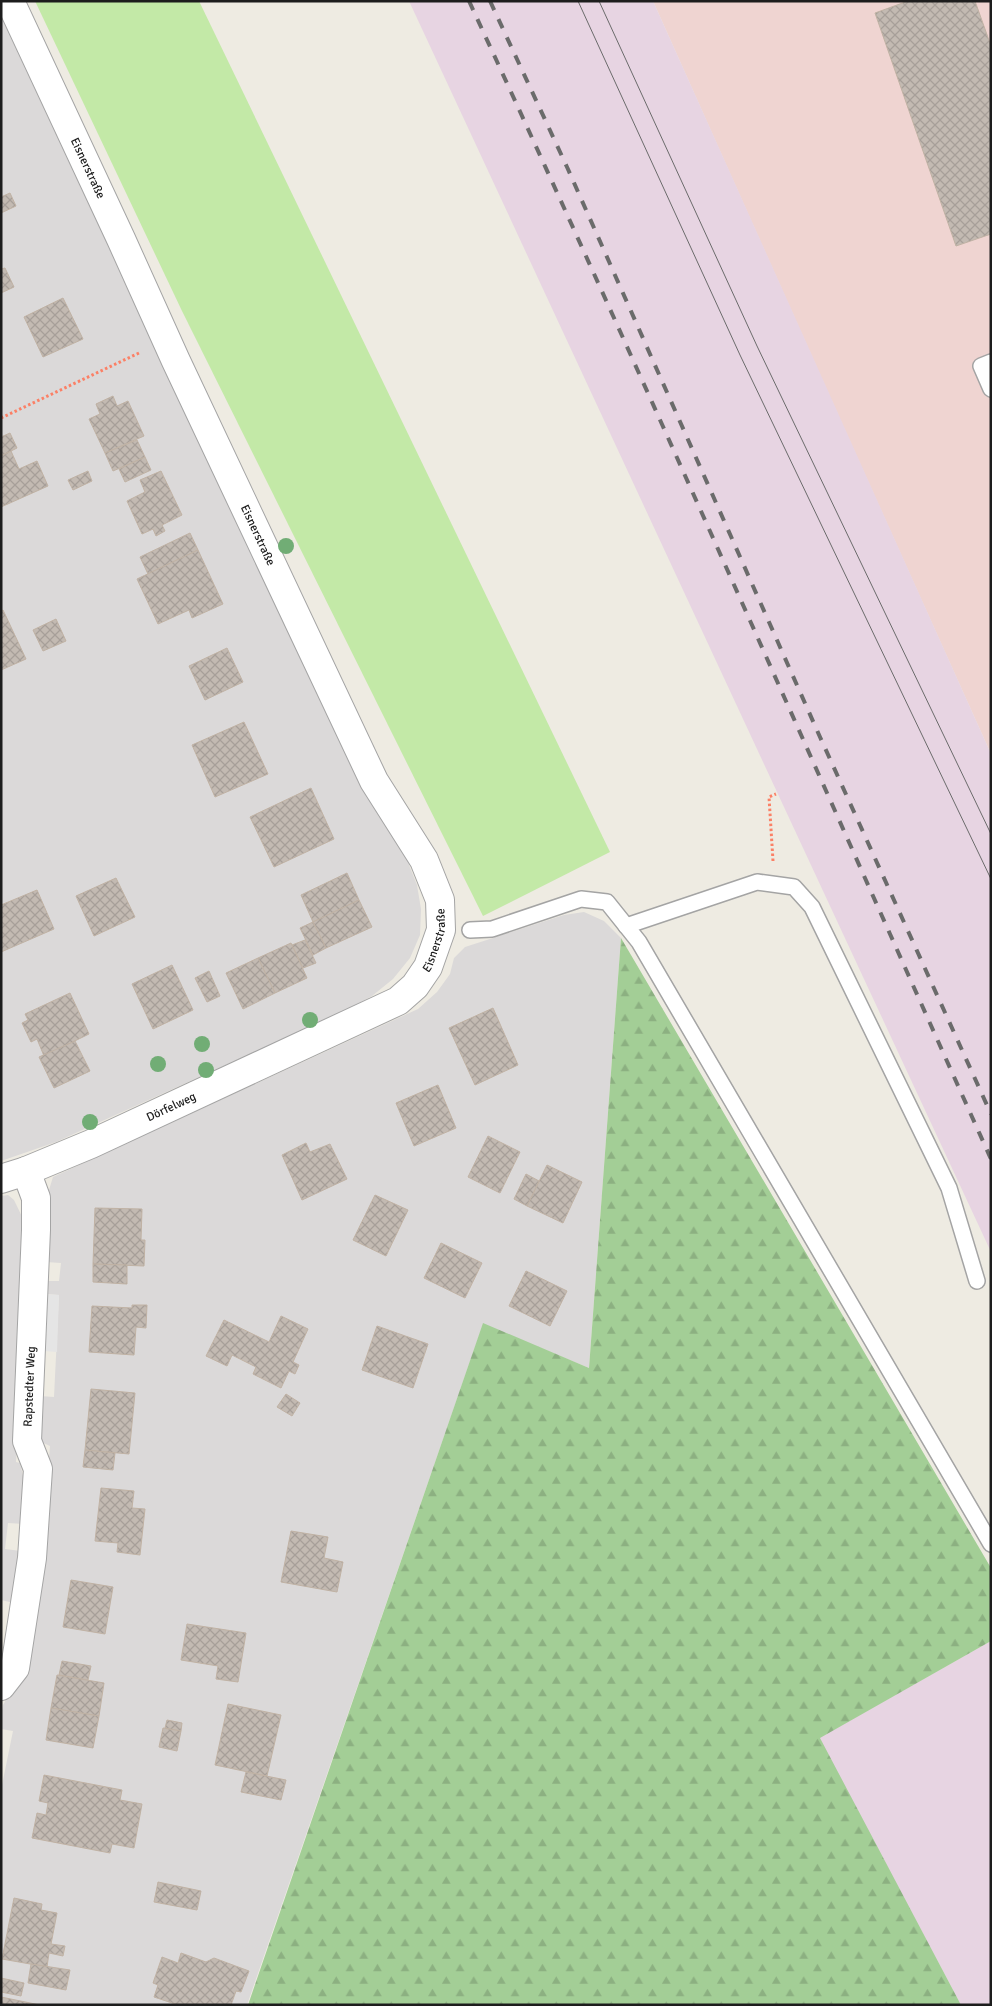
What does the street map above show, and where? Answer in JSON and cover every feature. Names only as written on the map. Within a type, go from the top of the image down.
[{"type":"street","name":"Eisnerstraße","points":[[10,1],[374,781],[424,860],[440,900],[441,930],[428,968],[415,986],[398,1001],[339,1028]]},
{"type":"street","name":"Dörfelweg","points":[[14,1175],[91,1144],[339,1028]]},
{"type":"street","name":"Rapstedter Weg","points":[[1,1686],[15,1668],[32,1558],[38,1469],[27,1441],[36,1198],[14,1175]]},
{"type":"lane","points":[[991,362],[981,366],[991,389]]},
{"type":"lane","points":[[626,926],[757,882],[794,886],[812,907],[948,1188],[978,1281]]},
{"type":"lane","points":[[470,930],[492,929],[581,899],[606,902],[639,942],[991,1544]]},
{"type":"path","points":[[1,418],[167,340]]},
{"type":"path","points":[[775,884],[769,796],[776,794]]},
{"type":"shaded area","points":[[409,1],[653,1],[991,754],[991,1252]]},
{"type":"shaded area","points":[[653,1],[991,1],[991,754],[831,399]]},
{"type":"shaded area","points":[[1,6],[381,819],[411,864],[409,865],[417,885],[421,909],[420,935],[410,958],[393,979],[372,996],[347,1010],[56,1142],[1,1161]]},
{"type":"shaded area","points":[[584,912],[604,921],[621,938],[589,1368],[483,1324],[247,2005],[1,2005],[1,1790],[13,1731],[1,1729],[1,1716],[3,1705],[18,1679],[41,1557],[50,1446],[37,1440],[40,1396],[54,1397],[59,1295],[45,1294],[46,1281],[59,1281],[61,1263],[46,1262],[49,1190],[53,1177],[418,1009],[437,992],[450,974],[454,958],[465,947],[564,915]]},
{"type":"shaded area","points":[[8,1195],[14,1200],[27,1227],[23,1357],[16,1462],[20,1463],[27,1493],[24,1524],[8,1523],[5,1549],[21,1551],[14,1603],[1,1600],[1,1196]]},
{"type":"shaded area","points":[[45,1294],[59,1295],[57,1352],[43,1351]]},
{"type":"shaded area","points":[[991,1641],[991,2005],[961,2005],[819,1738]]},
{"type":"green space","points":[[35,1],[199,1],[610,852],[483,916],[182,311]]},
{"type":"green space","points":[[621,938],[991,1568],[991,1641],[820,1738],[961,2005],[248,2005],[483,1323],[589,1368]]},
{"type":"building","points":[[908,1],[975,1],[991,46],[991,234],[956,246],[875,13]]},
{"type":"building","points":[[10,193],[16,206],[1,213],[1,197]]},
{"type":"building","points":[[5,268],[14,287],[1,293],[1,269]]},
{"type":"building","points":[[63,298],[83,339],[43,357],[24,317]]},
{"type":"building","points":[[113,396],[117,406],[128,401],[144,436],[105,453],[89,419],[100,414],[96,404]]},
{"type":"building","points":[[10,433],[17,448],[1,456],[1,437]]},
{"type":"building","points":[[137,440],[145,457],[113,471],[105,453]]},
{"type":"building","points":[[11,451],[19,469],[37,461],[48,486],[1,507],[1,456]]},
{"type":"building","points":[[145,457],[151,470],[125,482],[119,469]]},
{"type":"building","points":[[88,471],[92,481],[73,490],[68,480]]},
{"type":"building","points":[[161,471],[182,515],[162,525],[165,531],[156,536],[153,529],[142,534],[127,501],[145,492],[140,480]]},
{"type":"building","points":[[190,533],[198,550],[148,574],[140,557]]},
{"type":"building","points":[[198,550],[223,604],[192,618],[189,610],[158,624],[137,579]]},
{"type":"building","points":[[3,610],[26,659],[1,670],[1,611]]},
{"type":"building","points":[[56,619],[66,641],[43,651],[33,630]]},
{"type":"building","points":[[227,648],[243,682],[205,700],[189,666]]},
{"type":"building","points":[[244,722],[268,774],[215,797],[192,745]]},
{"type":"building","points":[[311,788],[334,839],[274,867],[250,817]]},
{"type":"building","points":[[347,873],[359,900],[313,922],[301,895]]},
{"type":"building","points":[[116,878],[135,917],[94,936],[76,896]]},
{"type":"building","points":[[37,890],[54,929],[1,952],[1,905]]},
{"type":"building","points":[[359,900],[372,927],[326,948],[313,922]]},
{"type":"building","points":[[313,922],[326,948],[313,955],[300,928]]},
{"type":"building","points":[[305,940],[316,963],[303,968],[292,945]]},
{"type":"building","points":[[291,943],[307,978],[275,993],[258,958]]},
{"type":"building","points":[[258,958],[275,993],[243,1009],[226,973]]},
{"type":"building","points":[[172,965],[193,1010],[153,1029],[132,984]]},
{"type":"building","points":[[209,971],[220,996],[207,1002],[195,978]]},
{"type":"building","points":[[70,993],[89,1034],[44,1056],[37,1039],[31,1042],[22,1023],[28,1020],[25,1014]]},
{"type":"building","points":[[493,1008],[518,1065],[475,1085],[449,1028]]},
{"type":"building","points":[[75,1041],[90,1071],[54,1088],[39,1057]]},
{"type":"building","points":[[438,1085],[456,1128],[414,1146],[396,1103]]},
{"type":"building","points":[[488,1136],[520,1152],[500,1193],[468,1177]]},
{"type":"building","points":[[306,1143],[310,1152],[330,1144],[347,1179],[302,1200],[282,1155]]},
{"type":"building","points":[[547,1165],[582,1182],[563,1223],[527,1206]]},
{"type":"building","points":[[526,1174],[539,1181],[527,1206],[514,1199]]},
{"type":"building","points":[[375,1195],[408,1210],[386,1256],[353,1240]]},
{"type":"building","points":[[95,1208],[142,1209],[141,1240],[145,1240],[144,1266],[93,1264]]},
{"type":"building","points":[[441,1243],[482,1263],[465,1298],[424,1278]]},
{"type":"building","points":[[93,1264],[127,1265],[127,1284],[93,1282]]},
{"type":"building","points":[[526,1271],[567,1291],[550,1326],[509,1306]]},
{"type":"building","points":[[132,1305],[147,1305],[146,1328],[136,1327],[134,1355],[89,1352],[92,1306],[132,1308]]},
{"type":"building","points":[[281,1316],[308,1329],[293,1362],[299,1365],[295,1374],[289,1371],[281,1388],[253,1374],[256,1367],[232,1355],[227,1366],[206,1356],[224,1320],[269,1342]]},
{"type":"building","points":[[377,1326],[428,1344],[413,1388],[362,1370]]},
{"type":"building","points":[[91,1389],[135,1393],[129,1454],[85,1450]]},
{"type":"building","points":[[286,1394],[300,1403],[292,1416],[277,1407]]},
{"type":"building","points":[[85,1450],[115,1453],[113,1470],[83,1467]]},
{"type":"building","points":[[101,1488],[134,1491],[132,1508],[145,1509],[140,1555],[117,1552],[118,1543],[95,1541]]},
{"type":"building","points":[[291,1531],[328,1537],[324,1558],[343,1562],[337,1592],[281,1582]]},
{"type":"building","points":[[71,1580],[113,1587],[105,1634],[63,1627]]},
{"type":"building","points":[[187,1624],[246,1633],[238,1682],[216,1679],[218,1666],[181,1660]]},
{"type":"building","points":[[62,1661],[91,1666],[88,1680],[59,1675]]},
{"type":"building","points":[[57,1675],[104,1683],[99,1716],[51,1708]]},
{"type":"building","points":[[228,1704],[281,1715],[267,1776],[215,1765]]},
{"type":"building","points":[[51,1708],[99,1716],[93,1748],[46,1740]]},
{"type":"building","points":[[167,1720],[182,1723],[181,1731],[165,1728]]},
{"type":"building","points":[[163,1728],[181,1731],[177,1751],[159,1747]]},
{"type":"building","points":[[246,1772],[286,1780],[281,1800],[241,1792]]},
{"type":"building","points":[[44,1775],[122,1790],[120,1800],[142,1804],[134,1848],[112,1844],[110,1853],[32,1838],[37,1813],[46,1815],[48,1803],[39,1801]]},
{"type":"building","points":[[158,1882],[201,1891],[197,1910],[154,1902]]},
{"type":"building","points":[[14,1898],[42,1904],[41,1910],[57,1913],[51,1944],[65,1946],[63,1956],[49,1953],[47,1967],[2,1959]]},
{"type":"building","points":[[181,1953],[206,1962],[214,1958],[249,1971],[241,1992],[236,1991],[231,2005],[178,2005],[154,1997],[158,1985],[153,1983],[162,1957],[178,1963]]},
{"type":"building","points":[[31,1964],[70,1970],[66,1990],[28,1983]]},
{"type":"building","points":[[1,1978],[24,1983],[21,1996],[1,1992]]},
{"type":"building","points":[[1,1997],[40,2005],[1,2005]]},
{"type":"tram line","points":[[578,1],[740,355],[991,879]]},
{"type":"tram line","points":[[599,1],[757,346],[991,834]]},
{"type":"railway","points":[[469,1],[667,434],[991,1159]]},
{"type":"railway","points":[[490,1],[567,167],[820,737],[991,1114]]}]
